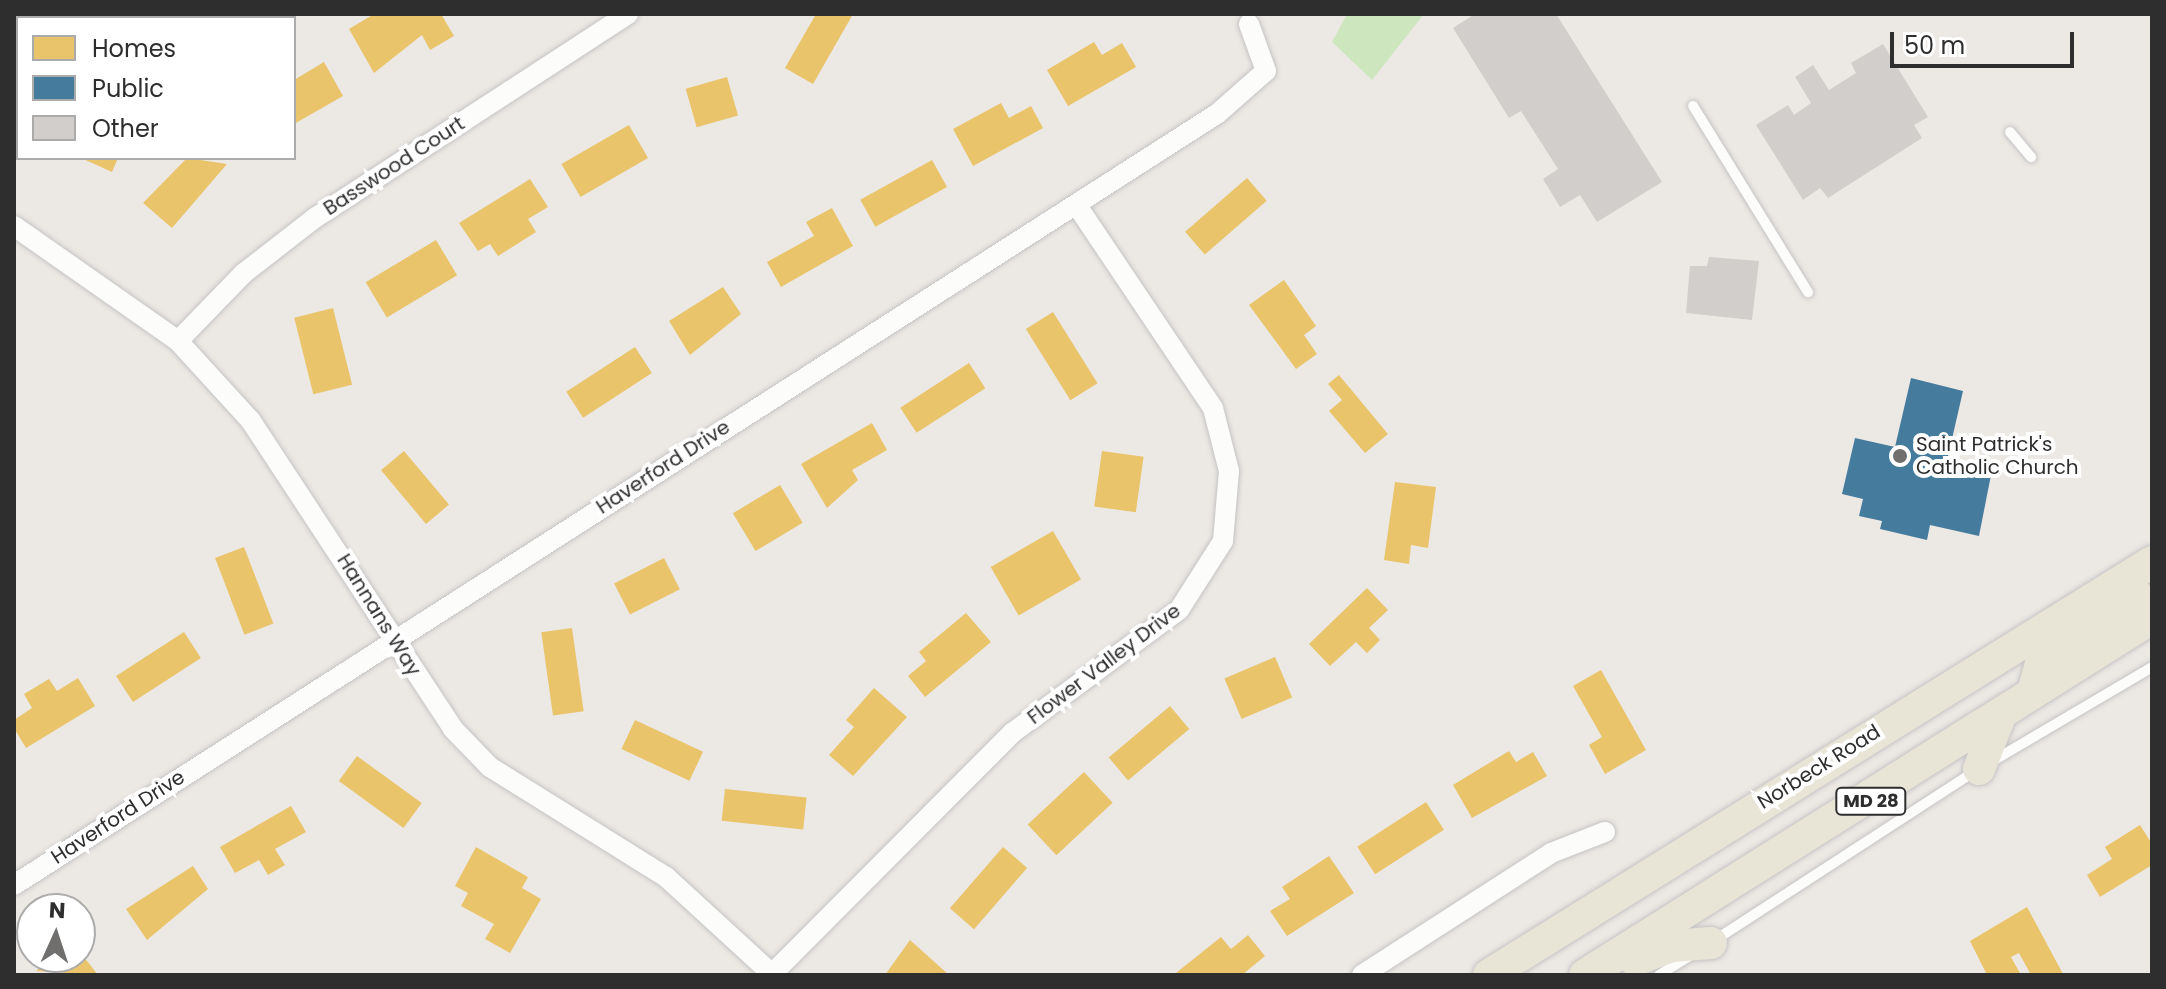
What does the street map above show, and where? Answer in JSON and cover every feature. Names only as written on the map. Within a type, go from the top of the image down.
[{"type":"main road","name":"Norbeck Road","points":[[1489,975],[2152,562]]},
{"type":"main road","points":[[2033,693],[2042,660],[2152,585]]},
{"type":"main road","name":"MD 28","points":[[1585,975],[2152,618]]},
{"type":"main road","points":[[1979,769],[2000,716]]},
{"type":"main road","points":[[1603,975],[1671,946],[1711,943]]},
{"type":"street","name":"Basswood Court","points":[[178,341],[244,273],[315,218],[628,14]]},
{"type":"street","name":"Haverford Drive","points":[[14,885],[392,640],[1078,207],[1217,114],[1266,71],[1249,24]]},
{"type":"street","name":"Flower Valley Drive","points":[[772,975],[1012,733],[1179,610],[1223,541],[1229,471],[1213,408],[1078,207]]},
{"type":"street","name":"Hannans Way","points":[[14,226],[178,341],[251,421],[453,729],[490,767],[666,877],[772,975]]},
{"type":"street","points":[[1362,975],[1551,853],[1605,832]]},
{"type":"lane","points":[[1693,106],[1808,292]]},
{"type":"lane","points":[[2010,132],[2031,157]]},
{"type":"lane","points":[[1659,975],[1979,769],[2152,667]]},
{"type":"green space","points":[[1347,14],[1424,14],[1372,80],[1332,42]]},
{"type":"building: Homes","points":[[374,14],[441,14],[454,36],[430,50],[422,35],[374,73],[349,29]]},
{"type":"building: Homes","points":[[816,14],[853,14],[813,84],[785,68]]},
{"type":"building: Homes","points":[[1094,42],[1102,55],[1122,43],[1136,67],[1068,106],[1047,70]]},
{"type":"building: Homes","points":[[324,62],[343,96],[296,123],[296,79]]},
{"type":"building: Homes","points":[[727,77],[738,115],[697,127],[686,89]]},
{"type":"building: Homes","points":[[1001,103],[1009,118],[1031,106],[1043,128],[973,166],[953,129]]},
{"type":"building: Homes","points":[[629,125],[648,158],[580,197],[561,164]]},
{"type":"building: Homes","points":[[85,160],[117,160],[112,172]]},
{"type":"building: Homes","points":[[185,160],[227,164],[172,228],[143,203]]},
{"type":"building: Homes","points":[[932,160],[947,187],[875,227],[860,200]]},
{"type":"building: Homes","points":[[1247,178],[1267,201],[1205,254],[1185,232]]},
{"type":"building: Homes","points":[[530,179],[548,207],[528,219],[536,232],[498,256],[490,244],[478,251],[459,223]]},
{"type":"building: Homes","points":[[832,208],[853,246],[781,287],[767,262],[814,236],[806,222]]},
{"type":"building: Homes","points":[[436,240],[457,275],[387,317],[366,282]]},
{"type":"building: Homes","points":[[1284,280],[1316,326],[1304,335],[1317,354],[1296,369],[1249,305]]},
{"type":"building: Homes","points":[[723,287],[741,314],[690,355],[669,321]]},
{"type":"building: Homes","points":[[333,308],[352,385],[313,394],[294,318]]},
{"type":"building: Homes","points":[[1053,312],[1098,383],[1070,400],[1026,329]]},
{"type":"building: Homes","points":[[635,347],[652,373],[583,418],[566,392]]},
{"type":"building: Homes","points":[[969,363],[985,388],[917,433],[900,408]]},
{"type":"building: Homes","points":[[1339,375],[1388,434],[1365,453],[1329,411],[1342,400],[1328,384]]},
{"type":"building: Homes","points":[[872,423],[887,450],[852,470],[858,480],[827,508],[801,464]]},
{"type":"building: Homes","points":[[404,451],[449,505],[426,524],[381,470]]},
{"type":"building: Homes","points":[[1102,451],[1144,457],[1136,512],[1094,506]]},
{"type":"building: Homes","points":[[1395,482],[1436,487],[1428,548],[1411,545],[1409,564],[1384,560]]},
{"type":"building: Homes","points":[[780,485],[803,523],[756,551],[733,513]]},
{"type":"building: Homes","points":[[1053,531],[1081,579],[1019,615],[991,567]]},
{"type":"building: Homes","points":[[244,547],[273,624],[244,635],[215,558]]},
{"type":"building: Homes","points":[[664,558],[680,589],[630,615],[614,583]]},
{"type":"building: Homes","points":[[1367,588],[1388,610],[1369,628],[1380,640],[1367,653],[1356,642],[1330,666],[1309,644]]},
{"type":"building: Homes","points":[[966,613],[991,642],[925,697],[908,676],[926,661],[919,652]]},
{"type":"building: Homes","points":[[572,628],[584,711],[553,715],[541,632]]},
{"type":"building: Homes","points":[[184,632],[201,658],[133,702],[116,676]]},
{"type":"building: Homes","points":[[1275,657],[1292,698],[1242,719],[1224,678]]},
{"type":"building: Homes","points":[[1601,670],[1646,750],[1605,774],[1589,745],[1602,737],[1573,686]]},
{"type":"building: Homes","points":[[78,678],[95,706],[26,748],[14,728],[14,720],[32,708],[24,694],[49,679],[57,691]]},
{"type":"building: Homes","points":[[874,688],[907,717],[853,776],[829,755],[854,727],[846,720]]},
{"type":"building: Homes","points":[[1170,706],[1189,729],[1128,780],[1109,757]]},
{"type":"building: Homes","points":[[635,720],[703,752],[689,781],[621,749]]},
{"type":"building: Homes","points":[[1509,751],[1516,762],[1533,752],[1547,776],[1472,818],[1453,785]]},
{"type":"building: Homes","points":[[357,756],[422,803],[404,828],[339,781]]},
{"type":"building: Homes","points":[[1084,772],[1113,803],[1056,855],[1028,825]]},
{"type":"building: Homes","points":[[725,789],[807,798],[803,829],[722,821]]},
{"type":"building: Homes","points":[[1426,802],[1444,830],[1375,874],[1357,847]]},
{"type":"building: Homes","points":[[291,806],[306,832],[275,849],[285,865],[268,875],[259,860],[235,873],[220,847]]},
{"type":"building: Homes","points":[[2140,825],[2152,844],[2152,865],[2100,897],[2087,875],[2112,859],[2105,847]]},
{"type":"building: Homes","points":[[476,847],[528,877],[522,888],[541,899],[510,953],[485,939],[494,924],[461,906],[468,893],[455,886]]},
{"type":"building: Homes","points":[[1003,847],[1027,868],[974,929],[950,908]]},
{"type":"building: Homes","points":[[1329,856],[1354,893],[1287,936],[1270,911],[1290,899],[1282,887]]},
{"type":"building: Homes","points":[[193,866],[208,889],[147,940],[126,909]]},
{"type":"building: Homes","points":[[2027,907],[2063,974],[2031,975],[2019,953],[2011,957],[2021,975],[1987,975],[1970,941]]},
{"type":"building: Homes","points":[[1248,935],[1265,956],[1242,975],[1176,973],[1221,937],[1231,949]]},
{"type":"building: Homes","points":[[910,940],[949,975],[885,975]]},
{"type":"building: Public","name":"Saint Patrick's Catholic Church","points":[[1911,378],[1963,391],[1946,465],[1991,475],[1979,536],[1930,525],[1927,540],[1880,529],[1882,521],[1859,516],[1863,499],[1842,494],[1855,438],[1895,447]]},
{"type":"building: Other","points":[[1475,14],[1556,14],[1662,182],[1597,222],[1580,195],[1560,207],[1543,179],[1558,169],[1521,111],[1509,118],[1453,28]]},
{"type":"building: Other","points":[[1883,44],[1928,117],[1914,125],[1922,138],[1828,198],[1820,188],[1803,200],[1756,125],[1788,105],[1794,115],[1811,103],[1795,77],[1813,65],[1829,90],[1856,73],[1851,63]]},
{"type":"building: Other","points":[[1709,257],[1759,261],[1752,320],[1686,313],[1690,266],[1707,266]]},
{"type":"place","name":"Saint Patrick's Catholic Church","points":[[1900,456]]}]
